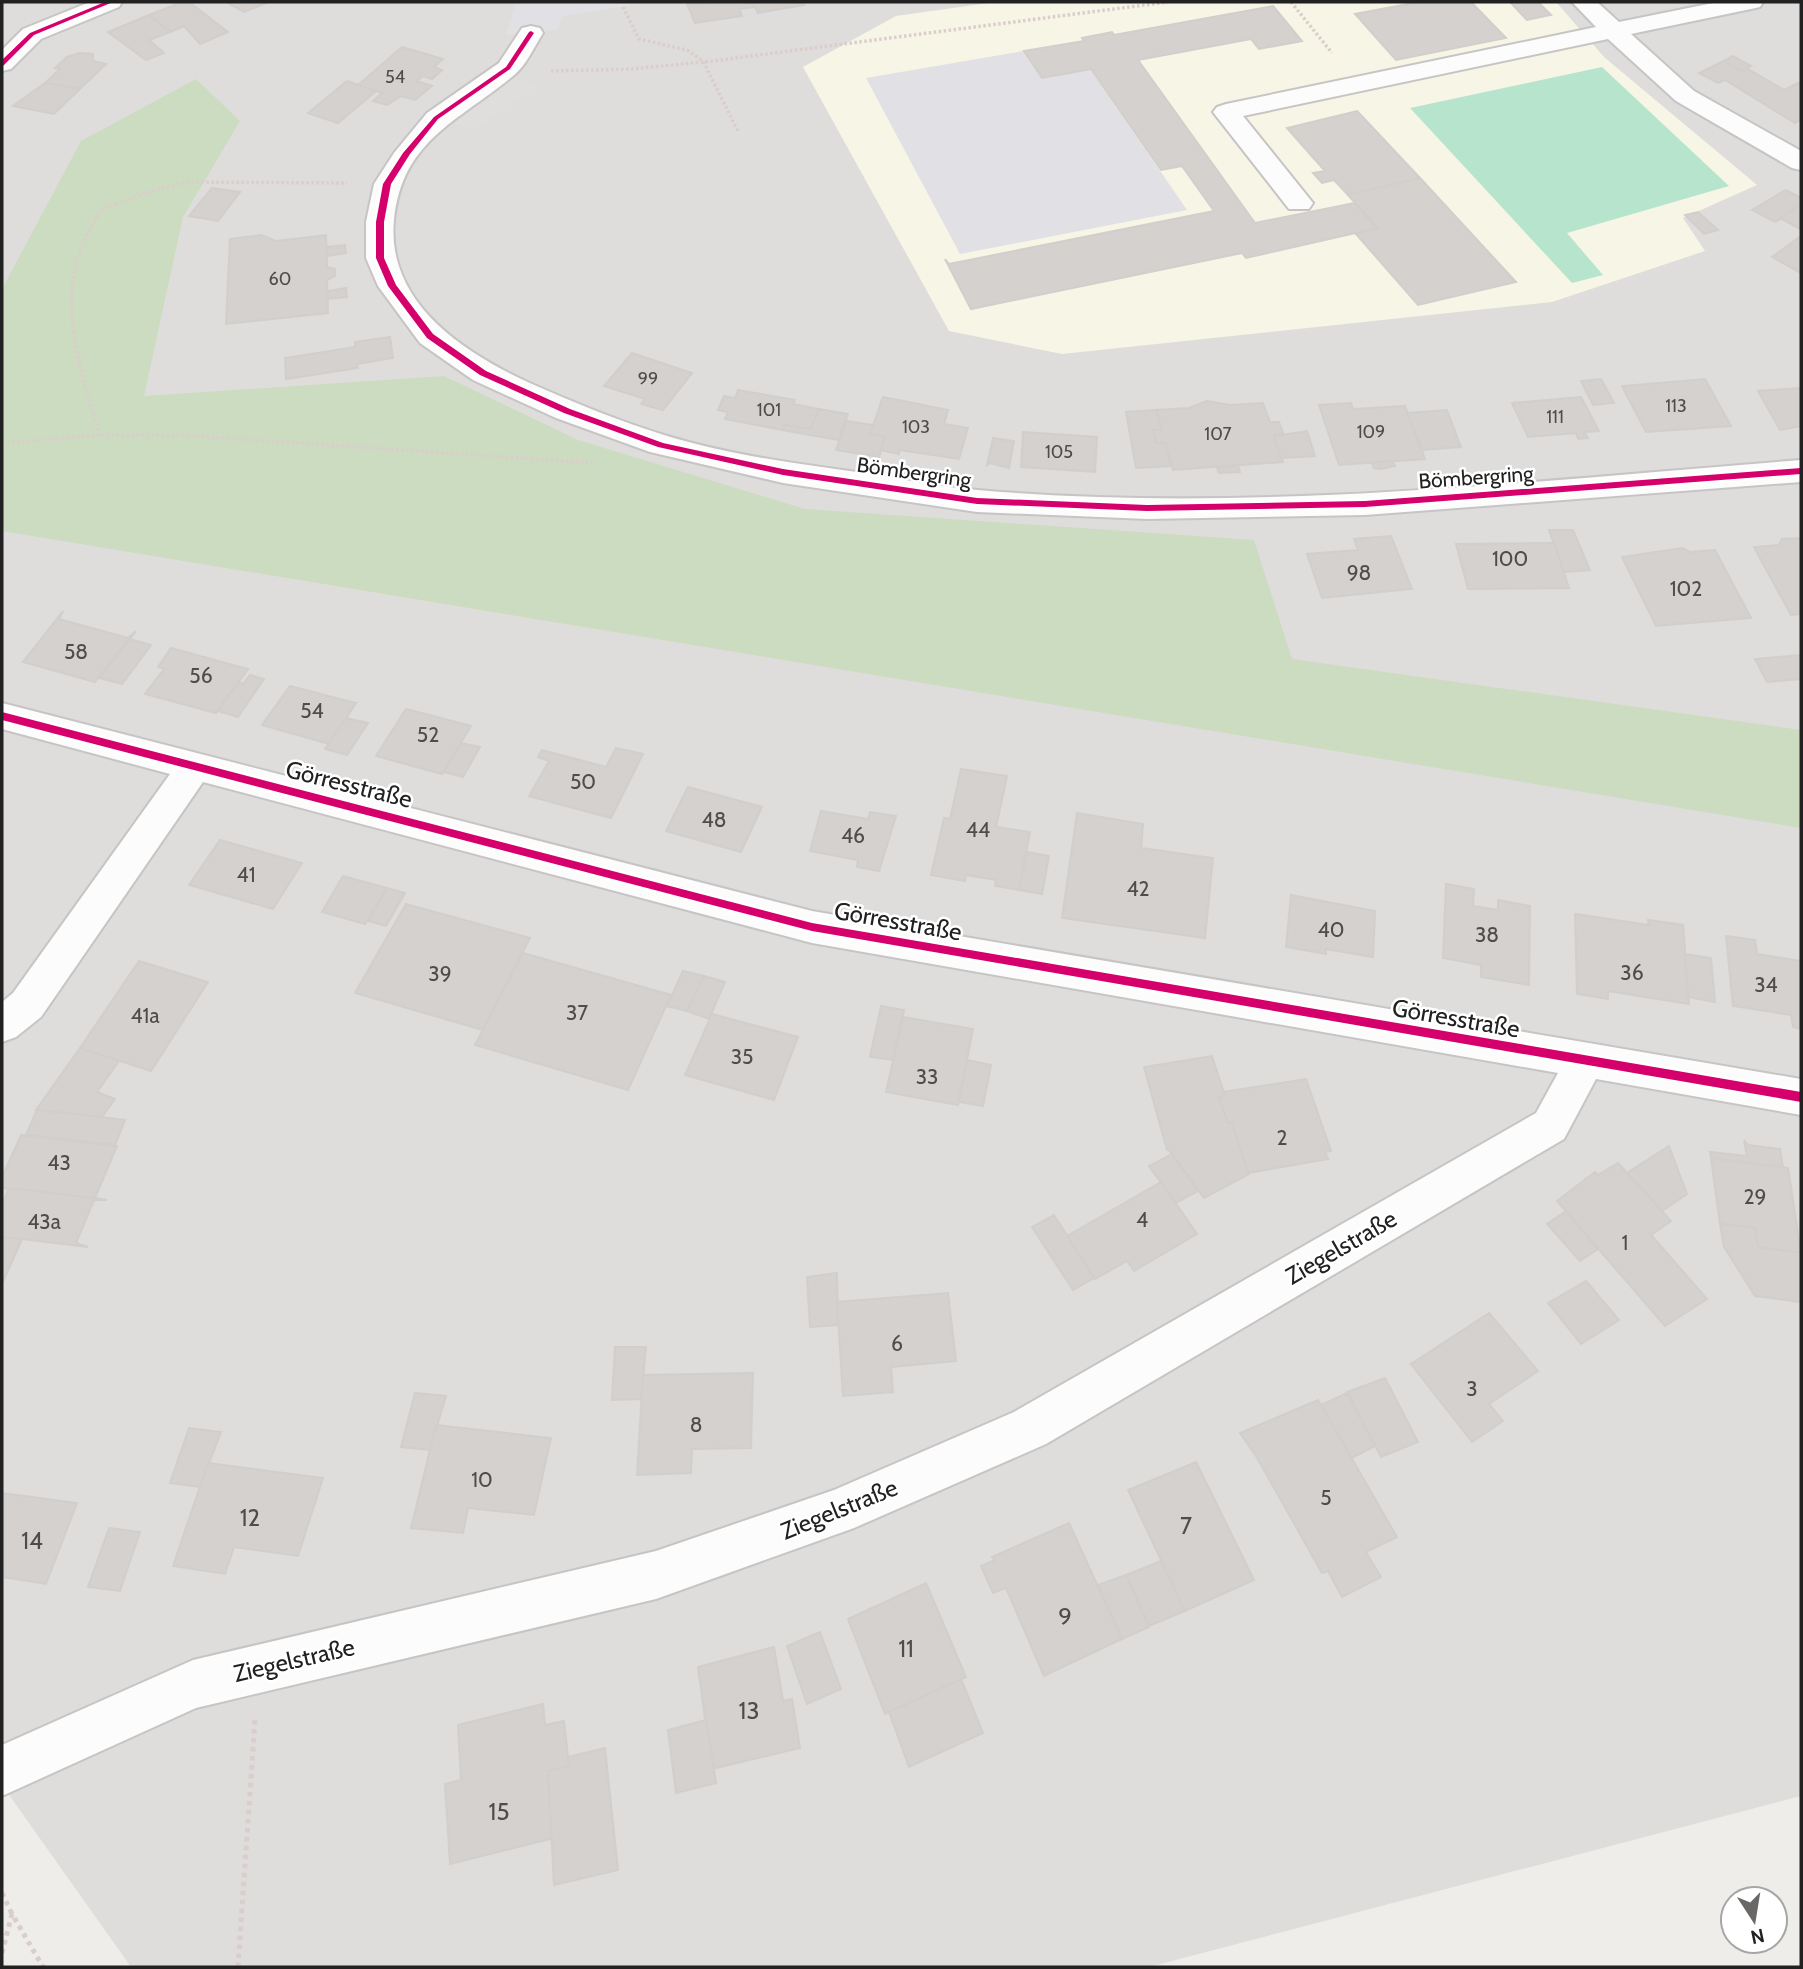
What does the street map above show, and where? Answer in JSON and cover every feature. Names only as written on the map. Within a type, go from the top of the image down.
[{"type":"street","points":[[2,65],[32,34],[110,2]]},
{"type":"street","points":[[1584,2],[1685,96],[1801,162]]},
{"type":"street","points":[[1299,203],[1226,112],[1751,2]]},
{"type":"street","name":"Bömbergring","points":[[530,33],[508,68],[436,118],[387,184],[380,222],[380,258],[392,286],[430,337],[483,373],[567,411],[661,444],[783,472],[977,500],[1147,508],[1365,504],[1801,471]]},
{"type":"street","name":"Görresstraße","points":[[2,716],[194,768],[390,815],[811,927],[1584,1062],[1801,1097]]},
{"type":"street","points":[[2,1025],[27,1005],[194,768]]},
{"type":"street","name":"Ziegelstraße","points":[[2,1771],[193,1684],[656,1576],[838,1513],[1030,1428],[1550,1126],[1584,1062]]},
{"type":"path","points":[[508,68],[586,71],[703,61],[1084,16],[1168,2]]},
{"type":"path","points":[[1291,2],[1357,84]]},
{"type":"path","points":[[623,7],[639,39],[687,50],[703,61],[738,131]]},
{"type":"path","points":[[100,435],[78,367],[73,314],[77,260],[100,211],[151,191],[187,182],[387,184]]},
{"type":"path","points":[[2,443],[100,435],[178,435],[303,442],[573,464],[622,462],[661,444]]},
{"type":"path","points":[[238,1967],[255,1736],[253,1670]]},
{"type":"path","points":[[2,1893],[43,1967]]},
{"type":"path","points":[[2,1953],[12,1914]]},
{"type":"shaded area","points":[[2,2],[1801,2],[1801,1796],[1149,1967],[131,1967],[2,1785]]},
{"type":"shaded area","points":[[516,2],[652,2],[563,16],[558,29],[506,35]]},
{"type":"shaded area","points":[[996,2],[1556,2],[1604,57],[1757,185],[1683,218],[1705,251],[1552,302],[1062,354],[949,331],[803,67],[896,16]]},
{"type":"shaded area","points":[[1024,51],[1042,78],[1090,69],[1187,210],[960,254],[866,78]]},
{"type":"shaded area","points":[[516,78],[536,87],[472,131],[451,121]]},
{"type":"green space","points":[[1602,67],[1729,186],[1567,233],[1603,275],[1572,283],[1410,108]]},
{"type":"green space","points":[[196,79],[240,121],[183,217],[144,396],[444,376],[578,440],[805,509],[1254,540],[1292,659],[1801,730],[1801,828],[2,531],[2,289],[81,141]]},
{"type":"building","points":[[182,2],[189,2],[228,32],[200,44],[184,26],[170,32],[149,15]]},
{"type":"building","points":[[226,2],[269,2],[244,12]]},
{"type":"building","points":[[802,2],[804,5],[758,13],[755,7],[739,9],[742,16],[695,23],[687,4]]},
{"type":"building","points":[[1419,2],[1471,2],[1506,38],[1396,60],[1355,14]]},
{"type":"building","points":[[1510,2],[1538,2],[1551,15],[1527,20]]},
{"type":"building","points":[[1273,6],[1302,41],[1259,49],[1251,39],[1138,60],[1255,223],[1354,203],[1378,228],[1246,258],[1242,253],[971,309],[945,259],[949,264],[1214,211],[1182,166],[1161,170],[1091,69],[1042,78],[1024,51],[1084,41],[1082,38],[1112,32],[1114,35]]},
{"type":"building","points":[[149,15],[170,32],[149,40],[164,53],[146,60],[108,32]]},
{"type":"building","points":[[402,47],[443,59],[434,67],[442,70],[432,79],[423,76],[417,81],[432,86],[415,100],[401,96],[387,105],[373,101],[382,93],[358,85]]},
{"type":"building","points":[[79,53],[93,54],[93,61],[106,64],[80,89],[45,83],[60,69],[55,68],[67,57]]},
{"type":"building","points":[[1733,56],[1751,66],[1741,71],[1724,61]]},
{"type":"building","points":[[1724,61],[1741,71],[1746,68],[1784,90],[1798,83],[1801,85],[1801,119],[1795,123],[1725,80],[1718,83],[1699,73]]},
{"type":"building","points":[[347,81],[376,91],[338,123],[308,113]]},
{"type":"building","points":[[45,83],[80,89],[54,114],[13,106]]},
{"type":"building","points":[[1357,111],[1420,178],[1348,195],[1334,180],[1322,183],[1313,173],[1325,171],[1287,128]]},
{"type":"building","points":[[1420,178],[1516,282],[1418,305],[1356,234],[1378,228],[1348,195]]},
{"type":"building","points":[[212,188],[240,192],[218,221],[189,216]]},
{"type":"building","points":[[1786,190],[1801,198],[1801,204],[1781,219],[1775,222],[1752,210]]},
{"type":"building","points":[[1801,204],[1800,229],[1780,218]]},
{"type":"building","points":[[1698,212],[1718,230],[1704,234],[1685,215]]},
{"type":"building","points":[[261,235],[276,241],[326,235],[327,267],[335,269],[335,276],[327,280],[328,313],[226,324],[230,239]]},
{"type":"building","points":[[1801,236],[1801,273],[1772,257]]},
{"type":"building","points":[[345,245],[346,253],[327,256],[327,247]]},
{"type":"building","points":[[346,288],[347,297],[327,299],[328,291]]},
{"type":"building","points":[[390,337],[393,358],[357,364],[358,368],[286,379],[285,358],[355,347],[355,342]]},
{"type":"building","points":[[632,353],[692,373],[663,410],[641,404],[645,399],[604,386]]},
{"type":"building","points":[[1601,379],[1614,403],[1593,405],[1581,381]]},
{"type":"building","points":[[1705,379],[1731,426],[1646,432],[1622,386]]},
{"type":"building","points":[[1801,388],[1801,426],[1780,430],[1758,391]]},
{"type":"building","points":[[738,390],[795,400],[793,404],[819,409],[811,429],[785,425],[782,430],[725,419],[728,412],[718,410],[724,396],[735,398]]},
{"type":"building","points":[[883,397],[948,410],[944,424],[968,428],[959,459],[899,450],[899,454],[880,450],[885,437],[870,434]]},
{"type":"building","points":[[1581,397],[1599,431],[1584,432],[1588,438],[1578,439],[1576,433],[1528,437],[1512,403]]},
{"type":"building","points":[[1207,401],[1230,405],[1263,403],[1270,422],[1279,422],[1283,433],[1274,436],[1283,462],[1173,470],[1165,443],[1156,443],[1153,430],[1162,430],[1156,410],[1189,408]]},
{"type":"building","points":[[1351,403],[1353,409],[1405,406],[1425,459],[1339,465],[1319,405]]},
{"type":"building","points":[[819,409],[848,414],[839,440],[782,430],[785,425],[811,429]]},
{"type":"building","points":[[1156,410],[1162,430],[1153,430],[1156,443],[1165,443],[1171,466],[1136,468],[1126,412]]},
{"type":"building","points":[[1447,410],[1461,447],[1422,450],[1407,413]]},
{"type":"building","points":[[846,421],[873,425],[870,434],[885,437],[879,457],[836,450]]},
{"type":"building","points":[[1307,431],[1315,456],[1281,458],[1274,436]]},
{"type":"building","points":[[1023,432],[1097,437],[1095,472],[1021,467]]},
{"type":"building","points":[[993,438],[1014,441],[1009,468],[990,463],[987,465]]},
{"type":"building","points":[[1393,461],[1395,466],[1381,469],[1374,468],[1372,463]]},
{"type":"building","points":[[1238,466],[1240,472],[1219,473],[1217,468]]},
{"type":"building","points":[[1549,530],[1573,530],[1590,570],[1564,572]]},
{"type":"building","points":[[1391,536],[1412,589],[1322,598],[1307,554],[1358,550],[1354,539]]},
{"type":"building","points":[[1801,538],[1801,614],[1791,615],[1754,547],[1779,545],[1782,539]]},
{"type":"building","points":[[1554,543],[1569,588],[1468,589],[1456,544]]},
{"type":"building","points":[[1682,548],[1690,552],[1715,550],[1751,618],[1656,626],[1622,557]]},
{"type":"building","points":[[63,611],[59,619],[128,638],[136,631],[95,682],[23,662]]},
{"type":"building","points":[[130,639],[151,645],[122,684],[99,678]]},
{"type":"building","points":[[171,648],[248,669],[216,713],[145,694],[164,669],[158,667]]},
{"type":"building","points":[[1801,655],[1801,679],[1767,682],[1755,659]]},
{"type":"building","points":[[250,675],[264,679],[238,717],[218,711],[238,682],[243,684]]},
{"type":"building","points":[[290,686],[356,703],[329,744],[262,725]]},
{"type":"building","points":[[406,709],[471,726],[442,774],[376,756]]},
{"type":"building","points":[[346,718],[368,723],[347,755],[325,749]]},
{"type":"building","points":[[461,743],[480,747],[463,777],[444,772]]},
{"type":"building","points":[[616,748],[643,754],[611,818],[529,796],[549,761],[538,757],[542,750],[606,767]]},
{"type":"building","points":[[961,769],[1007,776],[996,827],[1030,832],[1019,890],[995,886],[996,880],[966,875],[965,881],[931,875],[944,818],[950,819]]},
{"type":"building","points":[[688,787],[762,807],[741,852],[666,831]]},
{"type":"building","points":[[821,811],[868,819],[870,812],[896,816],[879,871],[857,867],[858,860],[810,851]]},
{"type":"building","points":[[1077,813],[1143,824],[1141,848],[1213,858],[1205,938],[1062,918]]},
{"type":"building","points":[[220,840],[302,863],[273,909],[189,885]]},
{"type":"building","points":[[1027,852],[1049,856],[1042,894],[1019,890]]},
{"type":"building","points":[[343,876],[387,888],[365,924],[322,912]]},
{"type":"building","points":[[1446,884],[1474,889],[1473,906],[1498,910],[1498,900],[1530,906],[1529,985],[1481,977],[1481,965],[1443,958]]},
{"type":"building","points":[[387,888],[405,893],[386,926],[368,921]]},
{"type":"building","points":[[1291,895],[1375,911],[1373,957],[1326,949],[1326,954],[1286,947]]},
{"type":"building","points":[[406,904],[530,938],[483,1030],[355,993]]},
{"type":"building","points":[[1575,914],[1649,925],[1648,920],[1683,925],[1689,1004],[1608,991],[1608,999],[1577,994]]},
{"type":"building","points":[[1726,936],[1755,940],[1757,954],[1801,961],[1801,1029],[1793,1027],[1791,1015],[1733,1006]]},
{"type":"building","points":[[523,953],[671,995],[628,1090],[475,1045]]},
{"type":"building","points":[[1685,954],[1711,958],[1715,1002],[1688,997]]},
{"type":"building","points":[[139,961],[208,982],[151,1071],[80,1048]]},
{"type":"building","points":[[683,971],[704,976],[687,1011],[667,1006]]},
{"type":"building","points":[[704,976],[725,982],[709,1019],[687,1011]]},
{"type":"building","points":[[881,1006],[904,1010],[893,1060],[870,1057]]},
{"type":"building","points":[[712,1014],[798,1037],[774,1100],[685,1075]]},
{"type":"building","points":[[903,1017],[973,1029],[958,1105],[886,1092]]},
{"type":"building","points":[[80,1048],[119,1061],[97,1092],[115,1099],[102,1117],[36,1110]]},
{"type":"building","points":[[1212,1056],[1225,1096],[1219,1097],[1228,1123],[1232,1122],[1249,1174],[1204,1198],[1167,1150],[1144,1067]]},
{"type":"building","points":[[967,1060],[991,1065],[983,1106],[959,1102]]},
{"type":"building","points":[[1306,1079],[1331,1151],[1325,1152],[1328,1159],[1248,1173],[1232,1122],[1228,1123],[1219,1097],[1225,1096],[1223,1092]]},
{"type":"building","points":[[37,1110],[125,1120],[115,1145],[26,1135]]},
{"type":"building","points":[[21,1135],[117,1146],[95,1198],[2,1188],[2,1177]]},
{"type":"building","points":[[1744,1140],[1748,1145],[1780,1149],[1783,1167],[1711,1158],[1710,1152],[1747,1156]]},
{"type":"building","points":[[1669,1146],[1687,1194],[1662,1211],[1627,1173]]},
{"type":"building","points":[[1172,1154],[1198,1191],[1176,1203],[1149,1166]]},
{"type":"building","points":[[1711,1158],[1788,1168],[1801,1253],[1758,1247],[1755,1228],[1720,1224]]},
{"type":"building","points":[[1618,1163],[1671,1221],[1651,1235],[1707,1299],[1665,1326],[1557,1201],[1595,1172],[1598,1175]]},
{"type":"building","points":[[1161,1182],[1197,1234],[1134,1271],[1127,1261],[1095,1279],[1067,1236]]},
{"type":"building","points":[[9,1188],[107,1200],[94,1200],[76,1243],[88,1247],[2,1237],[2,1205]]},
{"type":"building","points":[[1566,1211],[1598,1249],[1580,1261],[1547,1224]]},
{"type":"building","points":[[1054,1215],[1094,1278],[1073,1290],[1032,1227]]},
{"type":"building","points":[[1720,1224],[1755,1228],[1758,1247],[1801,1253],[1801,1302],[1755,1296],[1724,1247]]},
{"type":"building","points":[[2,1237],[22,1239],[2,1284]]},
{"type":"building","points":[[837,1273],[838,1325],[810,1327],[807,1277]]},
{"type":"building","points":[[1586,1281],[1619,1320],[1581,1344],[1548,1303]]},
{"type":"building","points":[[948,1293],[956,1361],[891,1367],[893,1392],[843,1396],[837,1302]]},
{"type":"building","points":[[1489,1313],[1538,1371],[1489,1404],[1503,1421],[1472,1442],[1411,1364]]},
{"type":"building","points":[[615,1347],[646,1347],[641,1399],[612,1400]]},
{"type":"building","points":[[753,1373],[751,1448],[692,1449],[691,1473],[637,1475],[643,1375]]},
{"type":"building","points":[[1385,1378],[1418,1442],[1381,1457],[1347,1392]]},
{"type":"building","points":[[415,1393],[446,1396],[430,1450],[401,1447]]},
{"type":"building","points":[[1347,1393],[1375,1446],[1352,1458],[1321,1405]]},
{"type":"building","points":[[1318,1400],[1397,1537],[1366,1552],[1381,1577],[1342,1597],[1328,1571],[1322,1573],[1256,1456],[1240,1433]]},
{"type":"building","points":[[436,1425],[551,1438],[534,1515],[468,1508],[463,1533],[411,1528]]},
{"type":"building","points":[[189,1428],[221,1432],[200,1487],[170,1483]]},
{"type":"building","points":[[1196,1462],[1254,1580],[1185,1611],[1128,1490]]},
{"type":"building","points":[[208,1463],[323,1478],[298,1556],[234,1547],[225,1574],[173,1566]]},
{"type":"building","points":[[2,1493],[77,1503],[46,1584],[2,1577]]},
{"type":"building","points":[[1069,1523],[1122,1639],[1044,1676],[1006,1588],[993,1593],[981,1566],[995,1560],[992,1557]]},
{"type":"building","points":[[109,1528],[140,1532],[120,1591],[88,1587]]},
{"type":"building","points":[[1161,1561],[1185,1611],[1149,1626],[1126,1575]]},
{"type":"building","points":[[1126,1575],[1149,1627],[1122,1639],[1098,1585]]},
{"type":"building","points":[[926,1583],[966,1677],[885,1714],[848,1619]]},
{"type":"building","points":[[820,1632],[841,1689],[807,1704],[787,1646]]},
{"type":"building","points":[[774,1647],[783,1701],[792,1699],[800,1748],[712,1769],[698,1667]]},
{"type":"building","points":[[961,1679],[983,1733],[909,1767],[889,1712]]},
{"type":"building","points":[[543,1704],[545,1725],[564,1721],[569,1766],[548,1771],[554,1838],[450,1864],[445,1784],[461,1780],[458,1725]]},
{"type":"building","points":[[706,1720],[716,1783],[676,1793],[668,1730]]},
{"type":"building","points":[[605,1748],[618,1870],[554,1885],[548,1771],[569,1766],[568,1757]]},
{"type":"cycle path","points":[[2,64],[32,34],[110,2]]},
{"type":"cycle path","points":[[531,33],[508,68],[436,118],[407,153],[387,184],[380,222],[380,258],[392,286],[430,336],[483,373],[567,411],[661,445],[783,472],[977,501],[1147,508],[1365,504],[1801,471]]},
{"type":"cycle path","points":[[2,716],[812,927],[1801,1097]]}]
